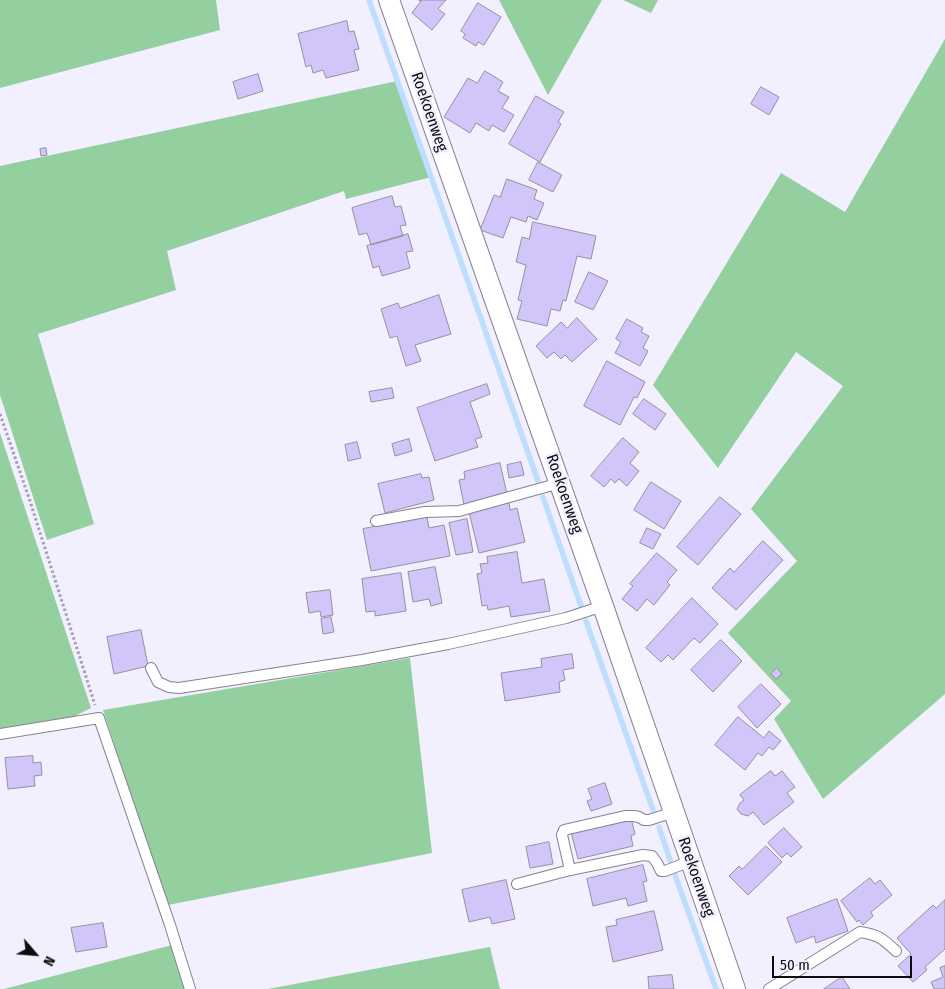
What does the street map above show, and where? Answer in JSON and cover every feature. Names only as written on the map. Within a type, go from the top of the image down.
[{"type":"street","name":"Roekoenweg","points":[[389,0],[604,606],[735,989]]},
{"type":"lane","points":[[376,521],[425,512],[459,510],[560,483]]},
{"type":"lane","points":[[151,668],[158,682],[169,687],[180,688],[362,660],[448,644],[558,620],[604,606]]},
{"type":"lane","points":[[0,734],[99,718],[190,989]]},
{"type":"lane","points":[[570,870],[562,835],[564,830],[625,816],[649,820],[674,812]]},
{"type":"lane","points":[[518,884],[570,870],[643,855],[652,856],[660,871],[665,871],[691,861]]},
{"type":"lane","points":[[769,989],[860,932],[874,934],[896,950]]},
{"type":"path","points":[[0,414],[29,498],[99,718]]},
{"type":"green space","points":[[0,0],[216,0],[220,30],[0,88]]},
{"type":"green space","points":[[499,0],[602,0],[548,95]]},
{"type":"green space","points":[[623,0],[658,0],[651,13]]},
{"type":"green space","points":[[945,39],[945,694],[823,799],[774,719],[791,701],[728,633],[797,561],[751,509],[843,386],[796,352],[718,468],[653,385],[781,173],[845,212]]},
{"type":"green space","points":[[397,81],[431,177],[346,199],[344,191],[167,251],[176,290],[38,334],[94,524],[47,540],[0,395],[0,166]]},
{"type":"green space","points":[[0,433],[91,708],[61,723],[0,729]]},
{"type":"green space","points":[[410,658],[432,853],[168,905],[103,710]]},
{"type":"green space","points":[[172,945],[186,989],[4,989]]},
{"type":"green space","points":[[490,947],[500,989],[268,989]]},
{"type":"building","points":[[419,0],[446,0],[438,9],[445,14],[432,30],[412,13],[421,1]]},
{"type":"building","points":[[478,3],[501,17],[484,45],[478,42],[476,46],[463,38],[465,34],[461,31]]},
{"type":"building","points":[[347,21],[349,32],[354,31],[359,49],[354,50],[359,70],[326,78],[323,70],[313,73],[311,65],[306,67],[298,34]]},
{"type":"building","points":[[485,71],[503,82],[498,91],[509,97],[502,108],[514,115],[504,132],[492,125],[489,131],[476,123],[470,133],[444,117],[468,78],[477,83]]},
{"type":"building","points":[[258,74],[263,91],[238,99],[233,82]]},
{"type":"building","points":[[761,87],[779,97],[769,115],[751,104]]},
{"type":"building","points":[[536,96],[564,112],[558,122],[561,124],[540,162],[509,144]]},
{"type":"building","points":[[46,148],[47,155],[41,156],[40,149]]},
{"type":"building","points":[[538,162],[562,175],[553,192],[529,180]]},
{"type":"building","points":[[507,179],[537,190],[534,199],[544,203],[537,220],[528,216],[526,222],[511,217],[503,238],[480,230],[494,195],[500,197]]},
{"type":"building","points":[[392,196],[395,207],[401,206],[406,225],[400,226],[403,236],[371,245],[367,233],[359,235],[352,208]]},
{"type":"building","points":[[533,222],[596,236],[591,259],[577,256],[566,301],[563,300],[560,311],[551,309],[547,326],[517,319],[522,301],[518,300],[526,265],[516,262],[522,237],[529,239]]},
{"type":"building","points":[[408,234],[413,251],[406,252],[410,268],[382,276],[379,266],[373,268],[367,246]]},
{"type":"building","points":[[589,272],[608,281],[593,310],[575,302]]},
{"type":"building","points":[[439,295],[451,334],[415,345],[421,361],[406,366],[397,336],[390,338],[381,309],[398,303],[400,308]]},
{"type":"building","points":[[577,318],[597,339],[572,362],[565,355],[561,359],[554,352],[547,358],[536,346],[561,322],[567,328]]},
{"type":"building","points":[[627,319],[643,328],[641,332],[649,336],[643,348],[648,351],[640,366],[615,353],[621,342],[616,339]]},
{"type":"building","points":[[607,361],[645,382],[637,398],[634,397],[620,425],[584,406]]},
{"type":"building","points":[[487,384],[490,394],[470,402],[482,437],[475,439],[478,447],[435,461],[417,408]]},
{"type":"building","points":[[392,388],[394,398],[371,402],[369,392]]},
{"type":"building","points":[[644,399],[666,414],[655,430],[633,414]]},
{"type":"building","points":[[623,438],[639,452],[630,463],[639,471],[627,486],[619,479],[615,483],[611,479],[604,487],[591,476]]},
{"type":"building","points":[[409,439],[412,451],[395,456],[392,444]]},
{"type":"building","points":[[357,442],[361,458],[348,461],[345,445]]},
{"type":"building","points":[[521,462],[524,475],[509,478],[507,465]]},
{"type":"building","points":[[500,463],[507,494],[464,505],[459,480],[465,479],[464,472]]},
{"type":"building","points":[[421,474],[422,478],[429,477],[434,500],[385,513],[378,484]]},
{"type":"building","points":[[651,482],[681,501],[664,529],[634,510]]},
{"type":"building","points":[[720,497],[741,514],[698,565],[677,547]]},
{"type":"building","points":[[509,502],[510,510],[517,508],[525,542],[479,553],[469,512]]},
{"type":"building","points":[[427,517],[429,528],[444,525],[450,556],[371,571],[363,529]]},
{"type":"building","points":[[467,519],[473,552],[456,555],[449,523]]},
{"type":"building","points":[[647,528],[661,534],[653,549],[640,543]]},
{"type":"building","points":[[763,541],[783,560],[736,610],[712,588],[730,568],[734,572]]},
{"type":"building","points":[[517,552],[522,583],[544,579],[550,611],[511,617],[509,606],[488,610],[487,605],[482,606],[477,574],[482,573],[480,564],[488,563],[487,557]]},
{"type":"building","points":[[657,553],[677,570],[667,582],[670,585],[654,605],[647,599],[637,611],[622,599],[633,586],[630,584]]},
{"type":"building","points":[[435,567],[442,603],[431,606],[429,599],[413,602],[408,572]]},
{"type":"building","points":[[401,573],[406,611],[375,616],[375,611],[366,612],[362,579]]},
{"type":"building","points":[[330,590],[333,615],[321,617],[320,611],[309,613],[306,593]]},
{"type":"building","points":[[692,598],[718,624],[700,643],[694,638],[673,660],[668,655],[661,662],[646,648]]},
{"type":"building","points":[[331,617],[334,632],[323,634],[321,619]]},
{"type":"building","points":[[141,630],[148,666],[114,674],[107,637]]},
{"type":"building","points":[[721,640],[742,661],[713,692],[691,670]]},
{"type":"building","points":[[572,654],[574,668],[563,670],[565,680],[559,682],[560,692],[505,701],[501,673],[542,667],[541,659]]},
{"type":"building","points":[[777,668],[782,674],[776,679],[771,674]]},
{"type":"building","points":[[761,684],[781,704],[757,728],[738,707]]},
{"type":"building","points":[[738,717],[764,738],[769,731],[781,741],[773,750],[769,747],[762,756],[758,753],[745,770],[715,745]]},
{"type":"building","points":[[33,756],[33,763],[41,762],[42,775],[34,776],[35,786],[8,789],[5,758]]},
{"type":"building","points":[[771,771],[775,776],[782,771],[795,787],[787,793],[794,802],[764,825],[753,812],[748,816],[741,814],[737,809],[744,800],[740,795]]},
{"type":"building","points":[[605,783],[612,804],[591,811],[587,801],[592,799],[588,789]]},
{"type":"building","points":[[631,818],[635,834],[631,836],[633,846],[578,859],[571,832]]},
{"type":"building","points":[[784,828],[802,847],[791,857],[787,853],[782,858],[768,843]]},
{"type":"building","points":[[549,842],[553,864],[530,868],[526,847]]},
{"type":"building","points":[[766,846],[782,862],[748,895],[729,876],[739,866],[742,869]]},
{"type":"building","points":[[643,865],[647,881],[643,882],[647,901],[628,906],[626,898],[593,906],[587,879]]},
{"type":"building","points":[[870,878],[875,884],[880,880],[892,895],[871,912],[873,916],[863,925],[859,920],[857,922],[841,901]]},
{"type":"building","points":[[506,880],[515,919],[492,924],[490,917],[469,922],[462,890]]},
{"type":"building","points":[[837,899],[848,931],[816,943],[814,936],[796,943],[787,918]]},
{"type":"building","points":[[945,900],[945,949],[925,967],[927,970],[913,982],[898,966],[911,954],[897,938],[933,905],[936,908]]},
{"type":"building","points":[[654,911],[663,950],[613,962],[606,927],[617,925],[616,920]]},
{"type":"building","points":[[103,923],[107,947],[76,952],[71,928]]},
{"type":"building","points":[[945,966],[945,989],[934,989],[931,982],[943,977],[940,968]]},
{"type":"building","points":[[672,975],[674,989],[649,989],[648,977]]},
{"type":"building","points":[[842,977],[850,989],[824,989]]},
{"type":"waterway","points":[[369,0],[539,484]]},
{"type":"waterway","points":[[543,497],[581,606]]},
{"type":"waterway","points":[[586,621],[653,810]]},
{"type":"waterway","points":[[659,827],[670,860]]},
{"type":"waterway","points":[[675,875],[716,989]]}]
